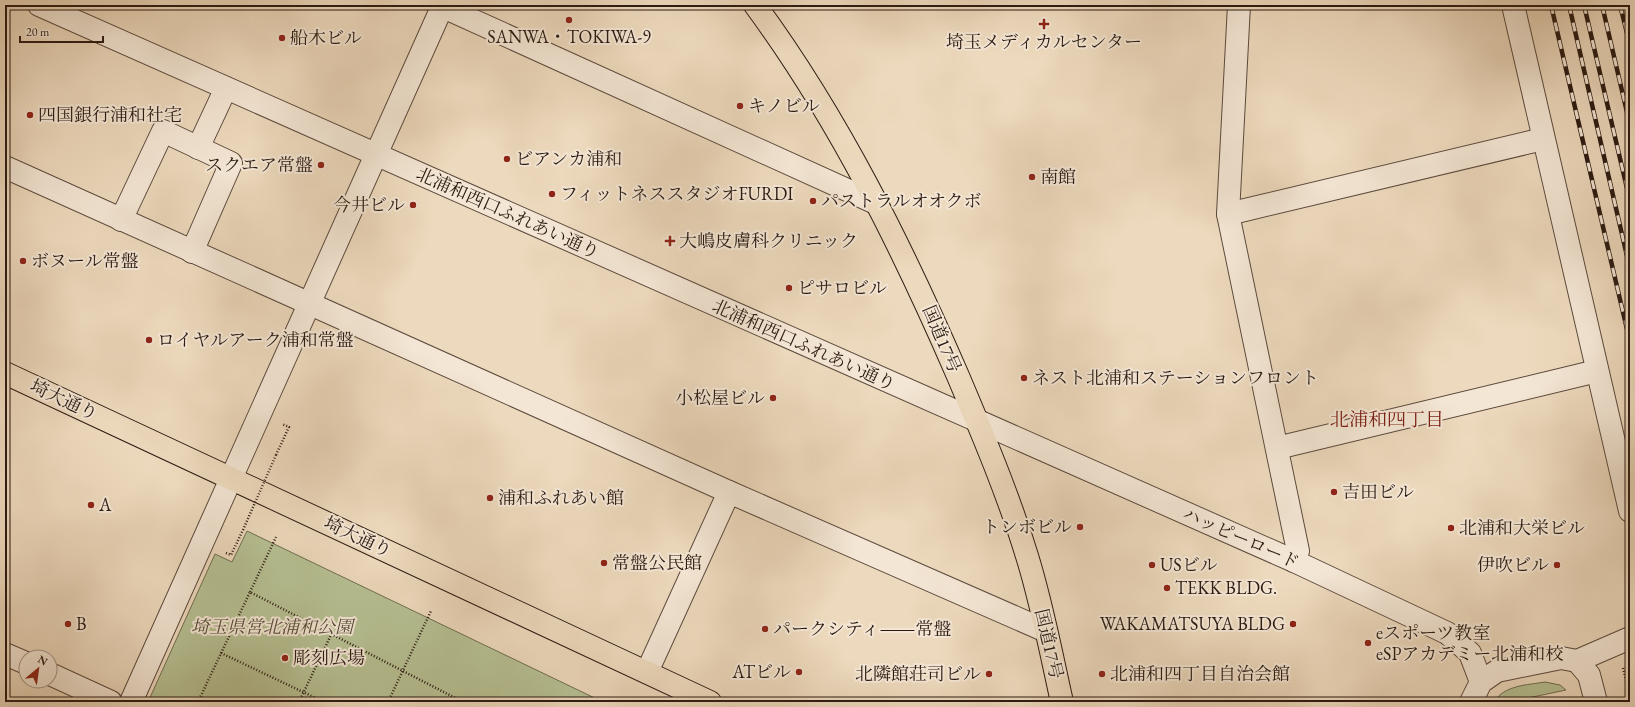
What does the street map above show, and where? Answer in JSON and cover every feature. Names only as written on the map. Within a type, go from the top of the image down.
[{"type":"highway","name":"国道17号","points":[[755,5],[812,91],[878,204],[927,305],[977,421],[1005,491],[1027,557],[1062,702]]},
{"type":"highway","name":"埼大通り","points":[[5,373],[710,702]]},
{"type":"street","name":"北浦和西口ふれあい通り","points":[[39,5],[977,421]]},
{"type":"street","points":[[1240,5],[1228,214],[1298,551],[1294,561]]},
{"type":"street","points":[[1513,5],[1630,510]]},
{"type":"street","points":[[131,702],[442,6],[878,204]]},
{"type":"street","points":[[198,148],[226,88]]},
{"type":"street","points":[[121,220],[163,131],[231,163],[192,252]]},
{"type":"street","points":[[1228,214],[1543,139]]},
{"type":"street","points":[[5,168],[729,492],[1046,631]]},
{"type":"street","points":[[1277,448],[1598,371]]},
{"type":"street","name":"ハッピーロード","points":[[977,421],[1294,561],[1447,633],[1470,653],[1481,682]]},
{"type":"street","points":[[648,672],[729,492]]},
{"type":"street","points":[[1471,702],[1481,682],[1497,671],[1561,658],[1577,661],[1630,638]]},
{"type":"street","points":[[5,654],[18,660]]},
{"type":"street","points":[[1577,661],[1589,675],[1596,702]]},
{"type":"street","points":[[58,678],[111,702]]},
{"type":"path","points":[[242,530],[289,427],[282,424],[278,431]]},
{"type":"path","points":[[198,702],[276,537]]},
{"type":"path","points":[[250,592],[463,702]]},
{"type":"path","points":[[388,702],[431,611]]},
{"type":"path","points":[[299,702],[331,635]]},
{"type":"path","points":[[221,653],[324,702]]},
{"type":"path","points":[[1622,665],[1630,696]]},
{"type":"green space","name":"埼玉県営北浦和公園","points":[[247,531],[603,702],[148,702],[215,554],[232,562]]},
{"type":"green space","points":[[1545,682],[1560,685],[1566,690],[1509,702],[1494,702],[1498,696],[1510,689]]},
{"type":"railway","points":[[1551,5],[1630,342]]},
{"type":"railway","points":[[1569,5],[1630,269]]},
{"type":"railway","points":[[1584,5],[1630,201]]},
{"type":"railway","points":[[1602,5],[1630,125]]},
{"type":"railway","points":[[1620,5],[1630,45]]},
{"type":"place","name":"SANWA・TOKIWA-9","points":[[569,20]]},
{"type":"place","name":"埼玉メディカルセンター","points":[[1044,24]]},
{"type":"place","name":"船木ビル","points":[[282,38]]},
{"type":"place","name":"キノビル","points":[[740,106]]},
{"type":"place","name":"四国銀行浦和社宅","points":[[30,115]]},
{"type":"place","name":"ビアンカ浦和","points":[[507,159]]},
{"type":"place","name":"スクエア常盤","points":[[321,165]]},
{"type":"place","name":"南館","points":[[1032,177]]},
{"type":"place","name":"フィットネススタジオFURDI","points":[[552,194]]},
{"type":"place","name":"パストラルオオクボ","points":[[813,201]]},
{"type":"place","name":"今井ビル","points":[[413,205]]},
{"type":"place","name":"大嶋皮膚科クリニック","points":[[670,241]]},
{"type":"place","name":"ボヌール常盤","points":[[23,261]]},
{"type":"place","name":"ピサロビル","points":[[789,288]]},
{"type":"place","name":"ロイヤルアーク浦和常盤","points":[[149,340]]},
{"type":"place","name":"ネスト北浦和ステーションフロント","points":[[1024,378]]},
{"type":"place","name":"小松屋ビル","points":[[773,398]]},
{"type":"place","name":"吉田ビル","points":[[1334,492]]},
{"type":"place","name":"浦和ふれあい館","points":[[490,498]]},
{"type":"place","name":"A","points":[[91,505]]},
{"type":"place","name":"トンボビル","points":[[1080,527]]},
{"type":"place","name":"北浦和大栄ビル","points":[[1451,528]]},
{"type":"place","name":"常盤公民館","points":[[604,563]]},
{"type":"place","name":"USビル","points":[[1152,565]]},
{"type":"place","name":"伊吹ビル","points":[[1557,565]]},
{"type":"place","name":"TEKK BLDG.","points":[[1167,588]]},
{"type":"place","name":"B","points":[[68,624]]},
{"type":"place","name":"WAKAMATSUYA BLDG","points":[[1293,624]]},
{"type":"place","name":"パークシティ―常盤","points":[[765,629]]},
{"type":"place","name":"eスポーツ教室 eSPアカデミー北浦和校","points":[[1368,643]]},
{"type":"place","name":"彫刻広場","points":[[285,658]]},
{"type":"place","name":"ATビル","points":[[799,672]]},
{"type":"place","name":"北隣館荘司ビル","points":[[989,674]]},
{"type":"place","name":"北浦和四丁目自治会館","points":[[1102,674]]},
{"type":"district","name":"北浦和四丁目","points":[[1387,419]]}]
